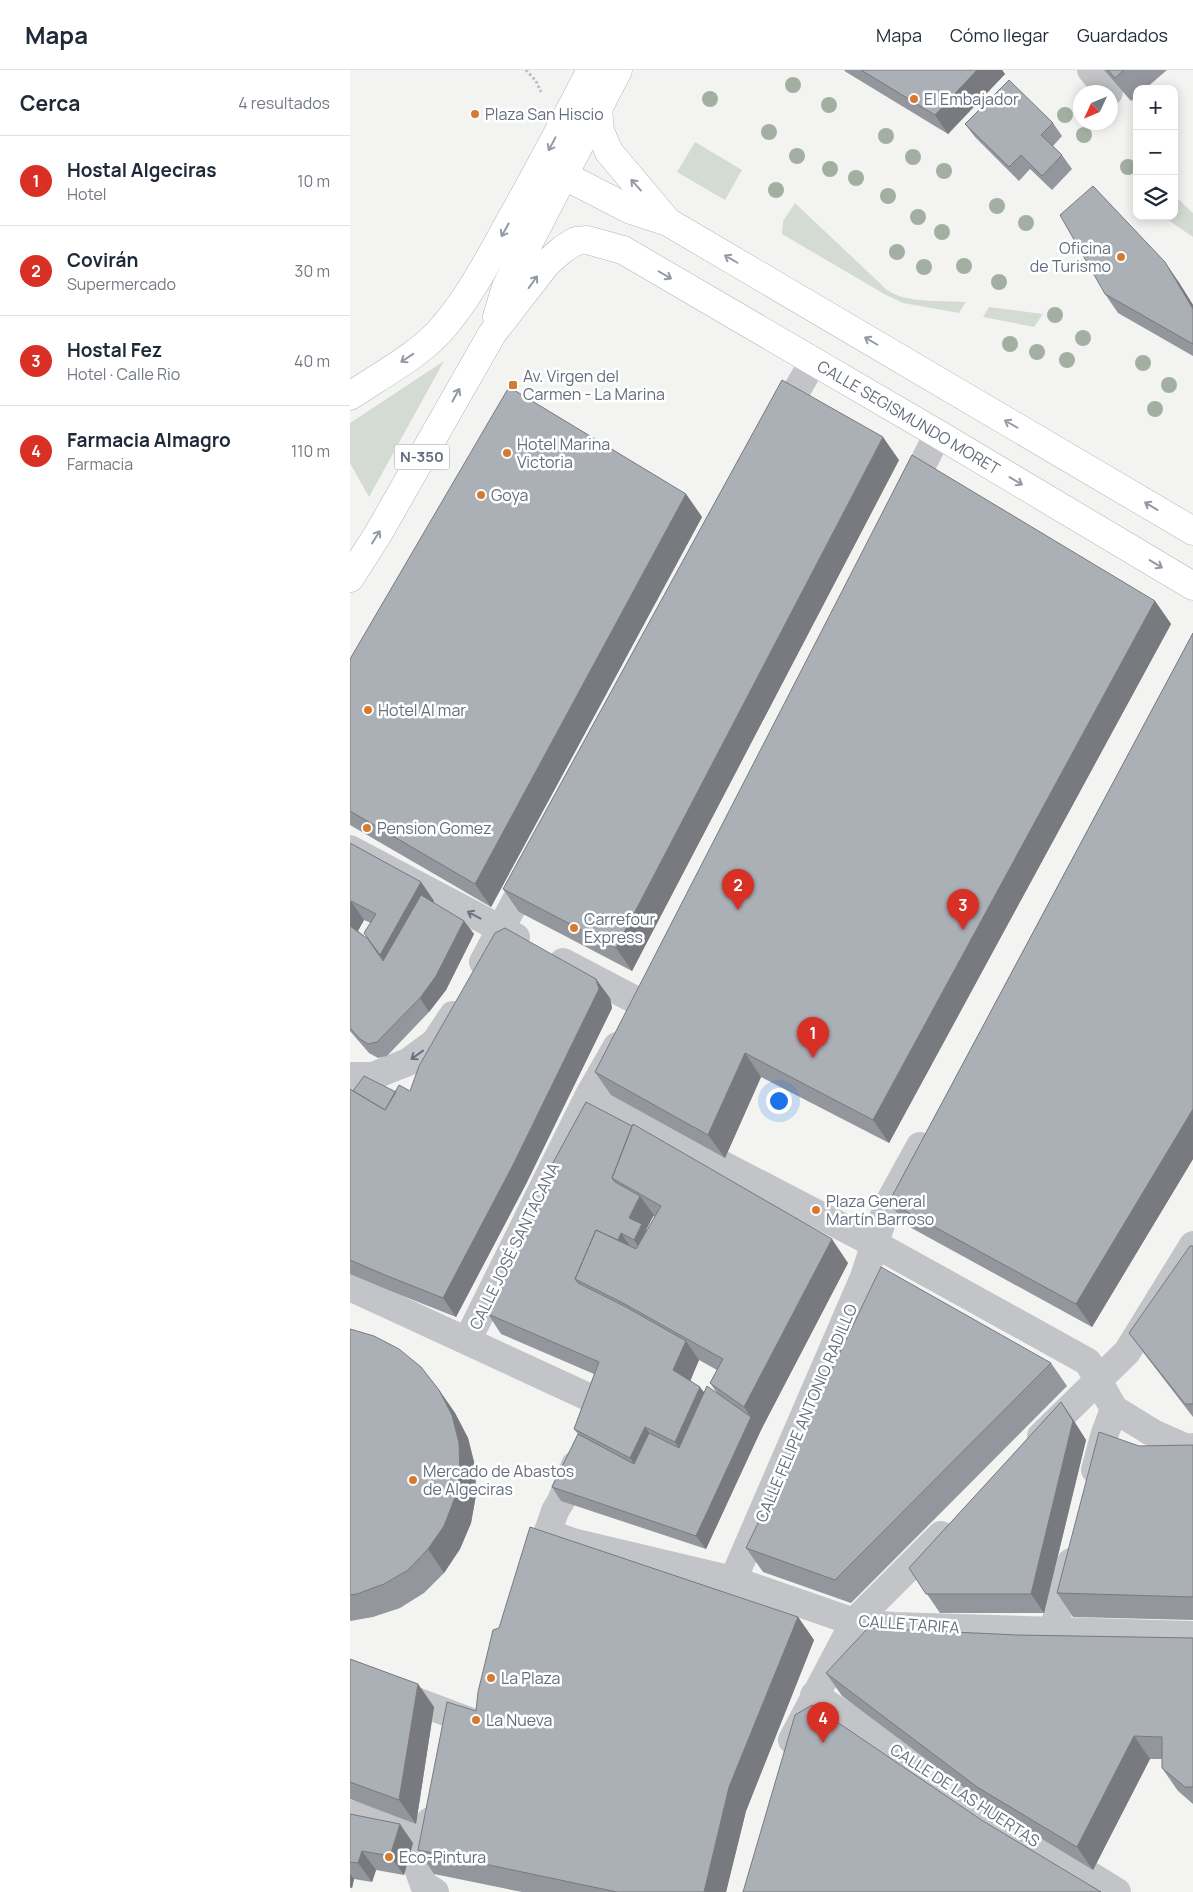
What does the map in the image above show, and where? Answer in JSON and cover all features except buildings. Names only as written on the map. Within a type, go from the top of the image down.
[{"type":"main road","points":[[350,396],[420,349],[439,332],[477,280],[529,188],[591,70]]},
{"type":"main road","name":"N-350","points":[[350,578],[378,534],[492,334],[506,287],[618,70]]},
{"type":"main road","points":[[598,109],[600,131],[609,152],[668,222]]},
{"type":"main road","points":[[529,188],[537,180],[546,176],[563,175],[631,210],[668,222],[1193,531]]},
{"type":"main road","name":"CALLE SEGISMUNDO MORET","points":[[492,334],[547,263],[576,240],[587,240],[622,250],[938,434],[1193,586]]},
{"type":"street","points":[[1091,70],[1103,85]]},
{"type":"street","points":[[770,438],[813,362]]},
{"type":"street","points":[[897,513],[938,434]]},
{"type":"street","points":[[350,849],[501,929]]},
{"type":"street","points":[[350,1076],[373,1076],[408,1062],[435,1042],[468,988],[542,851]]},
{"type":"street","name":"CALLE JOSÉ SANTACANA","points":[[468,1341],[589,1095],[646,994],[540,950],[501,929]]},
{"type":"street","points":[[589,1095],[875,1244],[1088,1362],[1114,1409],[1153,1433],[1187,1448],[1193,1447]]},
{"type":"street","name":"CALLE FELIPE ANTONIO RADILLO","points":[[733,1580],[864,1277],[887,1206],[930,1128]]},
{"type":"street","points":[[1021,1456],[1127,1352],[1191,1251]]},
{"type":"street","points":[[350,1287],[599,1402],[561,1500],[554,1510],[526,1597]]},
{"type":"street","points":[[1090,1491],[1104,1436],[1114,1409]]},
{"type":"street","points":[[784,1764],[789,1745],[854,1622],[959,1518]]},
{"type":"street","name":"CALLE TARIFA","points":[[547,1533],[573,1542],[733,1580],[854,1622],[893,1626],[1193,1635]]},
{"type":"street","points":[[1053,1631],[1077,1538]]},
{"type":"street","points":[[350,1676],[447,1724],[486,1727],[492,1699]]},
{"type":"street","name":"CALLE DE LAS HUERTAS","points":[[814,1695],[1020,1832],[1117,1892]]},
{"type":"street","points":[[427,1890],[419,1871],[428,1836],[434,1799]]},
{"type":"street","points":[[350,1814],[428,1836]]},
{"type":"shaded area","points":[[695,142],[742,170],[725,200],[677,172]]},
{"type":"shaded area","points":[[1178,199],[1193,213],[1193,237],[1168,220],[1178,220]]},
{"type":"shaded area","points":[[795,203],[887,290],[905,298],[966,302],[959,313],[903,303],[886,295],[782,234],[783,221]]},
{"type":"shaded area","points":[[989,307],[1043,314],[1034,327],[983,317]]},
{"type":"shaded area","points":[[444,361],[369,497],[350,463],[350,423]]},
{"type":"place","name":"El Embajador","points":[[914,99]]},
{"type":"place","name":"Plaza San Hiscio","points":[[475,114]]},
{"type":"place","name":"Oficina de Turismo","points":[[1121,257]]},
{"type":"place","name":"Av. Virgen del Carmen - La Marina","points":[[513,385]]},
{"type":"place","name":"Hotel Marina Victoria","points":[[507,453]]},
{"type":"place","name":"Goya","points":[[481,495]]},
{"type":"place","name":"Hotel Al mar","points":[[368,710]]},
{"type":"place","name":"Pension Gomez","points":[[367,828]]},
{"type":"place","name":"Covirán","points":[[738,910]]},
{"type":"place","name":"Carrefour Express","points":[[574,928]]},
{"type":"place","name":"Hostal Fez","points":[[963,930]]},
{"type":"place","name":"Hostal Algeciras","points":[[813,1058]]},
{"type":"place","name":"Plaza General Martín Barroso","points":[[816,1210]]},
{"type":"place","name":"Mercado de Abastos de Algeciras","points":[[413,1480]]},
{"type":"place","name":"La Plaza","points":[[491,1678]]},
{"type":"place","name":"La Nueva","points":[[476,1720]]},
{"type":"place","name":"Farmacia Almagro","points":[[823,1743]]},
{"type":"place","name":"Eco-Pintura","points":[[389,1857]]}]
